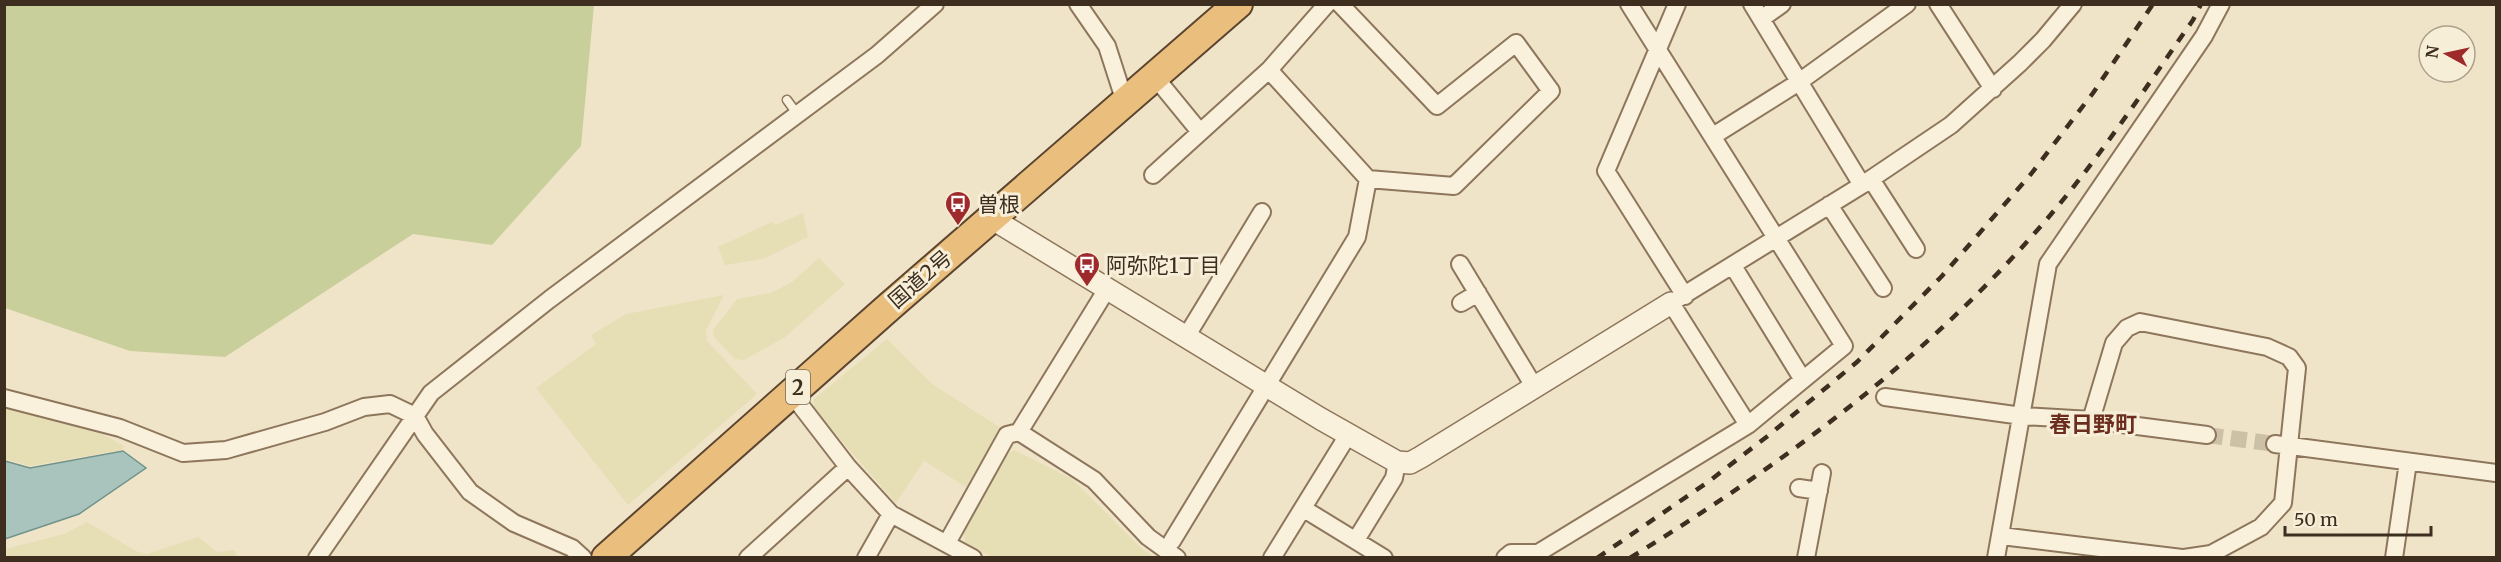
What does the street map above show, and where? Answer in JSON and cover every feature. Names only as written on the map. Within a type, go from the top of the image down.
[{"type":"highway","name":"国道2号","points":[[606,558],[791,393],[1238,4]]},
{"type":"street","points":[[317,558],[431,393],[541,306],[878,55],[935,4]]},
{"type":"street","points":[[1078,4],[1107,46],[1125,102]]},
{"type":"street","points":[[1269,70],[1192,139],[1153,175],[1269,70],[1327,4]]},
{"type":"street","points":[[1269,70],[1368,179],[1454,186],[1551,91],[1516,43],[1437,106],[1340,4]]},
{"type":"street","points":[[1505,558],[1511,553],[1538,553],[1748,425],[1844,346],[1713,136],[1657,52],[1629,4]]},
{"type":"street","points":[[1677,4],[1606,171],[1748,425]]},
{"type":"street","points":[[1752,4],[1799,82],[1866,182],[1916,249]]},
{"type":"street","points":[[1761,20],[1782,4]]},
{"type":"street","points":[[1713,136],[1799,82],[1907,4]]},
{"type":"street","points":[[1938,4],[1993,89]]},
{"type":"street","points":[[991,218],[1348,435],[1397,462],[1410,463],[1733,266],[1775,237],[1866,182],[1950,125],[1993,89],[2043,40],[2073,4]]},
{"type":"street","points":[[1996,558],[2048,264],[2204,36],[2221,4]]},
{"type":"street","points":[[1155,77],[1200,132]]},
{"type":"street","points":[[1173,541],[1357,237],[1368,179]]},
{"type":"street","points":[[1829,205],[1883,288]]},
{"type":"street","points":[[1186,337],[1263,212]]},
{"type":"street","points":[[1460,264],[1535,388]]},
{"type":"street","points":[[1733,266],[1803,380]]},
{"type":"street","points":[[791,393],[848,467],[891,514],[960,552],[1006,435],[1019,432],[1107,289]]},
{"type":"street","points":[[1461,303],[1478,293]]},
{"type":"street","points":[[2001,536],[2183,558],[2211,554],[2261,527],[2283,503],[2282,445],[2297,380],[2297,368],[2289,357],[2267,347],[2140,322],[2127,328],[2115,343],[2091,420]]},
{"type":"street","points":[[1885,397],[2022,416],[2091,420],[2207,435]]},
{"type":"street","points":[[4,398],[120,428],[183,453],[225,450],[325,422],[364,407],[390,404],[415,416],[425,434],[470,492],[514,523],[572,548],[583,558]]},
{"type":"street","points":[[1019,432],[1094,480],[1148,537],[1177,558]]},
{"type":"street","points":[[1272,558],[1348,435]]},
{"type":"street","points":[[2282,445],[2496,473]]},
{"type":"street","points":[[1356,540],[1394,478],[1397,462]]},
{"type":"street","points":[[2394,558],[2408,462]]},
{"type":"street","points":[[748,558],[848,467]]},
{"type":"street","points":[[1806,558],[1822,473]]},
{"type":"street","points":[[1800,488],[1819,491]]},
{"type":"street","points":[[1304,509],[1384,558]]},
{"type":"street","points":[[866,558],[891,514]]},
{"type":"lane","points":[[787,100],[798,115]]},
{"type":"shaded area","points":[[803,213],[808,237],[763,259],[725,265],[718,247],[772,222],[775,225]]},
{"type":"shaded area","points":[[819,258],[845,284],[784,338],[744,360],[735,359],[714,337],[713,330],[737,299],[771,293],[792,282]]},
{"type":"shaded area","points":[[724,295],[706,330],[707,341],[757,394],[628,505],[536,388],[596,344],[591,335],[626,314]]},
{"type":"shaded area","points":[[887,339],[932,384],[1001,428],[966,487],[924,461],[896,503],[815,411],[813,400]]},
{"type":"shaded area","points":[[4,406],[84,424],[124,446],[122,450],[30,466],[5,459]]},
{"type":"shaded area","points":[[1014,450],[1072,479],[1142,549],[1154,557],[991,557],[965,542],[963,528],[1007,454]]},
{"type":"shaded area","points":[[87,522],[136,551],[147,554],[198,537],[217,552],[234,550],[238,557],[5,557],[5,549],[64,534]]},
{"type":"green space","points":[[5,4],[594,5],[581,146],[492,245],[413,234],[225,357],[130,351],[5,308]]},
{"type":"water","points":[[123,451],[146,468],[79,514],[5,539],[5,461],[30,468]]},
{"type":"tunnel","points":[[2207,435],[2275,444]]},
{"type":"railway","points":[[1597,558],[1708,482],[1857,362],[1942,276],[2031,174],[2093,93],[2153,4]]},
{"type":"railway","points":[[1630,558],[1792,450],[1844,411],[1942,328],[1989,282],[2055,210],[2155,75],[2193,20],[2201,4]]},
{"type":"place","name":"曽根","points":[[958,227]]},
{"type":"place","name":"阿弥陀1丁目","points":[[1087,288]]},
{"type":"district","name":"春日野町","points":[[2093,424]]}]
